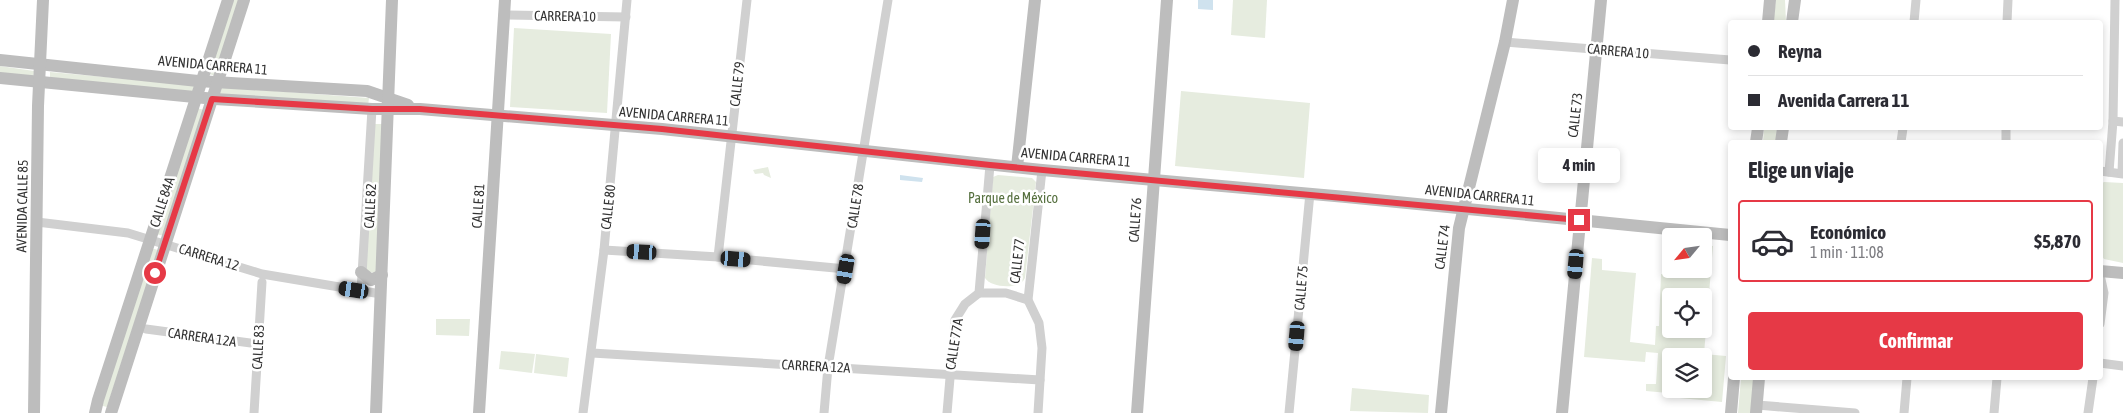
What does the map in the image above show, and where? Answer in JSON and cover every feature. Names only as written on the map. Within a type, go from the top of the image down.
[{"type":"main road","name":"AVENIDA CALLE 85","points":[[34,413],[36,222],[43,0]]},
{"type":"main road","name":"CALLE 84A","points":[[96,413],[228,0]]},
{"type":"main road","name":"CALLE 84A","points":[[111,413],[244,0]]},
{"type":"main road","name":"CALLE 82","points":[[376,413],[392,0]]},
{"type":"main road","name":"CALLE 81","points":[[480,413],[505,0]]},
{"type":"main road","points":[[1016,167],[1035,0]]},
{"type":"main road","name":"CALLE 76","points":[[1137,413],[1167,0]]},
{"type":"main road","name":"CALLE 74","points":[[1441,413],[1457,238],[1505,42],[1513,0]]},
{"type":"main road","name":"CALLE 73","points":[[1562,413],[1601,0]]},
{"type":"main road","points":[[1768,20],[1770,0]]},
{"type":"main road","points":[[1792,20],[1795,0]]},
{"type":"main road","name":"AVENIDA CARRERA 11","points":[[0,60],[202,81],[367,92],[389,104],[420,109],[731,137],[990,165],[1310,193],[1728,235]]},
{"type":"main road","name":"AVENIDA CARRERA 11","points":[[0,78],[196,98],[372,109],[389,104]]},
{"type":"main road","points":[[2103,271],[2123,273]]},
{"type":"main road","points":[[362,272],[371,280],[382,275]]},
{"type":"main road","points":[[1731,413],[1734,380]]},
{"type":"main road","points":[[1757,409],[1760,380]]},
{"type":"street","name":"CALLE 80","points":[[583,413],[604,250],[627,0]]},
{"type":"street","name":"CALLE 79","points":[[718,257],[747,0]]},
{"type":"street","name":"CALLE 78","points":[[824,413],[828,367],[846,269],[888,0]]},
{"type":"street","points":[[1914,20],[1916,0]]},
{"type":"street","points":[[2007,20],[2008,0]]},
{"type":"street","points":[[2115,0],[2119,29],[2118,73],[2113,122],[2104,172],[2122,173],[2123,143]]},
{"type":"street","name":"CARRERA 10","points":[[503,17],[625,20]]},
{"type":"street","name":"CARRERA 10","points":[[1505,42],[1728,60]]},
{"type":"street","name":"CALLE 82","points":[[361,291],[372,109]]},
{"type":"street","points":[[2113,122],[2123,122]]},
{"type":"street","points":[[990,165],[979,293],[1006,293],[1028,300]]},
{"type":"street","name":"CALLE 77","points":[[1038,413],[1042,348],[1038,323],[1028,300],[1042,170]]},
{"type":"street","name":"CALLE 75","points":[[1289,413],[1310,193]]},
{"type":"street","name":"CARRERA 12","points":[[36,222],[128,233],[262,274],[381,294]]},
{"type":"street","points":[[604,250],[718,257],[846,269]]},
{"type":"street","name":"CALLE 83","points":[[254,413],[262,282]]},
{"type":"street","name":"CALLE 77A","points":[[946,413],[955,320],[965,304],[979,293]]},
{"type":"street","name":"CARRERA 12A","points":[[146,329],[258,344]]},
{"type":"street","name":"CARRERA 12A","points":[[592,353],[1040,380]]},
{"type":"street","points":[[2103,363],[2123,366]]},
{"type":"street","points":[[1904,413],[1907,380]]},
{"type":"street","points":[[1994,413],[1997,380]]},
{"type":"street","points":[[2088,413],[2092,380]]},
{"type":"street","points":[[1757,409],[1855,413]]},
{"type":"green space","points":[[233,0],[241,0],[216,76],[209,74]]},
{"type":"green space","points":[[1233,0],[1267,0],[1265,38],[1231,35]]},
{"type":"green space","points":[[1776,0],[1785,0],[1786,20],[1773,20]]},
{"type":"green space","points":[[514,28],[611,34],[607,113],[510,107]]},
{"type":"green space","points":[[0,66],[34,71],[33,80],[0,76]]},
{"type":"green space","points":[[50,72],[194,85],[193,94],[50,82]]},
{"type":"green space","points":[[220,87],[369,98],[368,106],[217,96]]},
{"type":"green space","points":[[1181,91],[1310,103],[1304,178],[1175,166]]},
{"type":"green space","points":[[197,108],[204,110],[164,236],[156,234]]},
{"type":"green space","points":[[373,124],[386,124],[378,273],[365,272]]},
{"type":"green space","points":[[1764,130],[1777,130],[1776,140],[1763,140]]},
{"type":"green space","points":[[768,167],[771,178],[763,173],[755,174],[753,170]]},
{"type":"green space","name":"Parque de México","points":[[998,175],[1032,178],[1036,182],[1025,278],[1022,282],[1012,286],[999,286],[985,278],[993,177]]},
{"type":"green space","points":[[2103,183],[2123,183],[2123,263],[2103,258]]},
{"type":"green space","points":[[151,248],[158,250],[107,407],[99,405]]},
{"type":"green space","points":[[1592,258],[1602,259],[1602,270],[1636,273],[1630,342],[1655,345],[1656,326],[1659,326],[1661,274],[1662,278],[1710,278],[1710,288],[1662,288],[1662,338],[1705,338],[1704,348],[1662,348],[1662,392],[1646,391],[1646,384],[1656,384],[1658,353],[1646,352],[1645,362],[1584,357]]},
{"type":"green space","points":[[436,319],[470,319],[469,336],[436,335]]},
{"type":"green space","points":[[501,351],[535,354],[532,373],[499,369]]},
{"type":"green space","points":[[536,354],[569,358],[567,377],[534,373]]},
{"type":"green space","points":[[1712,355],[1726,356],[1722,402],[1679,398],[1712,398]]},
{"type":"green space","points":[[1741,380],[1754,380],[1751,413],[1738,413]]},
{"type":"green space","points":[[1352,388],[1429,395],[1428,413],[1350,411]]},
{"type":"water","points":[[1198,0],[1213,0],[1213,10],[1198,9]]},
{"type":"water","points":[[900,175],[923,178],[922,182],[900,180]]},
{"type":"route","points":[[155,273],[212,99],[372,109],[420,109],[662,129],[990,165],[1382,200],[1579,220]]}]
